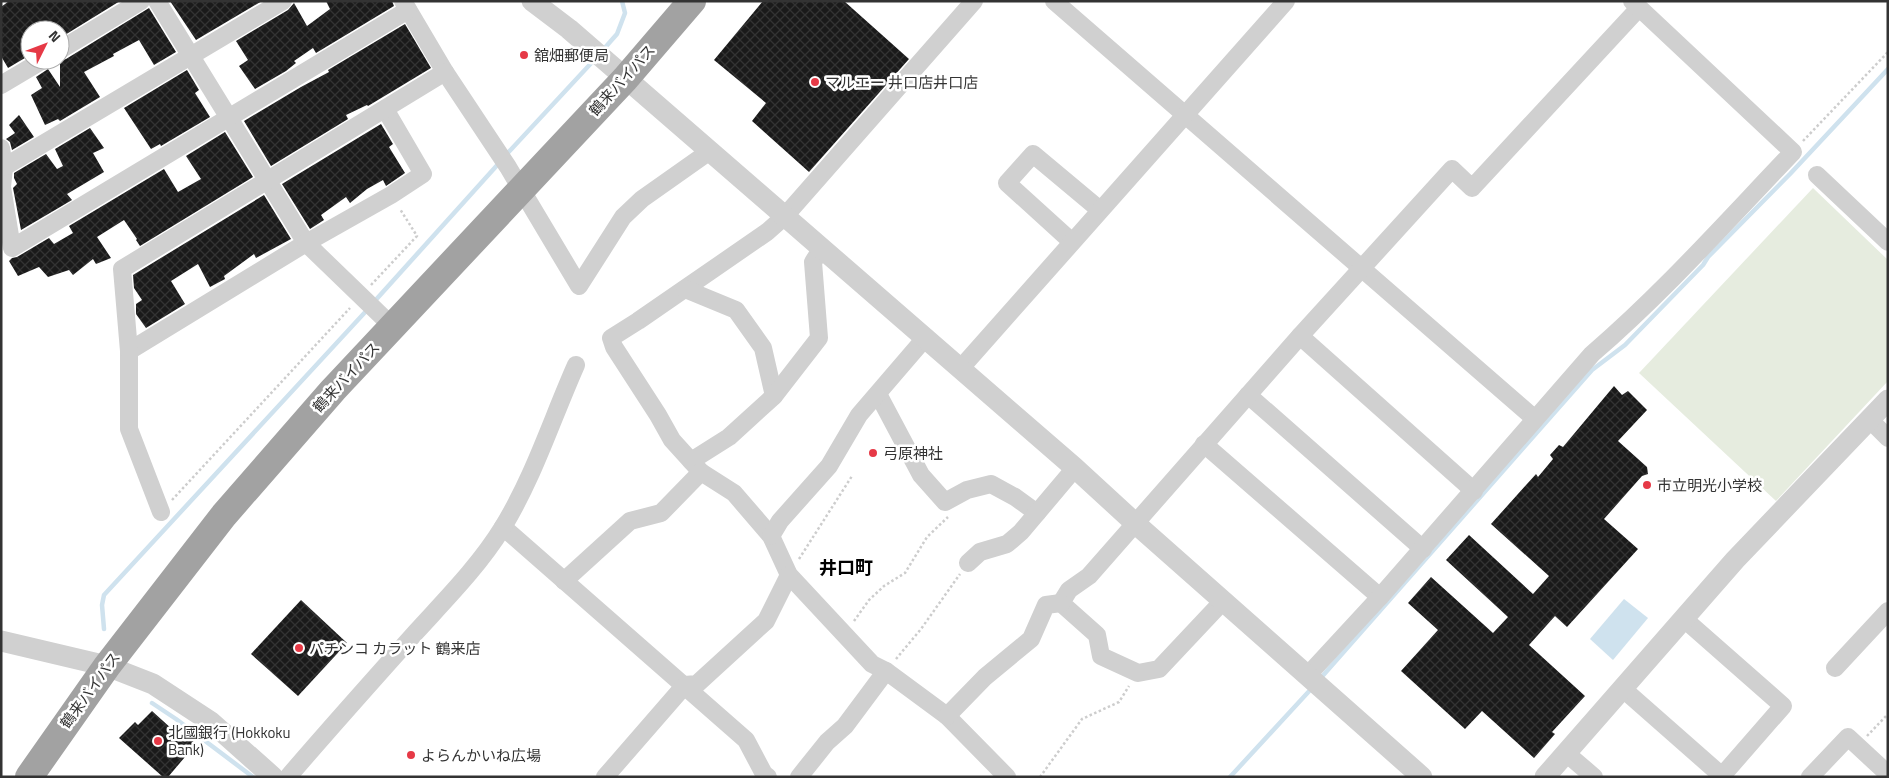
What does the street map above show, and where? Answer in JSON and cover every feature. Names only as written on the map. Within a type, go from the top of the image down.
[{"type":"highway","name":"鶴来バイパス","points":[[29,777],[107,666],[224,515],[334,390],[625,78],[692,1]]},
{"type":"street","points":[[70,44],[141,1]]},
{"type":"street","points":[[157,1],[306,243],[393,327]]},
{"type":"street","points":[[4,167],[283,1]]},
{"type":"street","points":[[532,1],[569,28],[926,337],[1422,777]]},
{"type":"street","points":[[974,1],[786,216],[767,232],[611,338],[614,347],[672,440],[696,467],[734,493],[771,536],[789,575],[872,664],[886,671],[947,716],[997,774]]},
{"type":"street","points":[[1054,1],[1535,419]]},
{"type":"street","points":[[960,369],[1286,1]]},
{"type":"street","points":[[1,148],[4,167],[2,187],[12,248],[229,116],[406,5],[445,72],[502,158],[579,286],[623,217],[642,199],[710,151]]},
{"type":"street","points":[[947,716],[985,677],[1031,638],[1046,605],[1060,603],[1069,590],[1089,576],[1300,336],[1452,169],[1472,188],[1635,5],[1792,152],[1666,286],[1592,354],[1380,597],[1313,681]]},
{"type":"street","points":[[1,85],[26,70]]},
{"type":"street","points":[[161,512],[129,429],[129,351],[122,269],[445,72]]},
{"type":"street","points":[[129,351],[423,174],[385,109]]},
{"type":"street","points":[[1072,242],[1007,183],[1033,154],[1100,210]]},
{"type":"street","points":[[1817,175],[1888,242]]},
{"type":"street","points":[[564,581],[630,521],[661,513],[696,467],[774,396],[819,338],[813,262],[822,248]]},
{"type":"street","points":[[684,289],[736,310],[763,348],[774,396]]},
{"type":"street","points":[[1300,336],[1474,491]]},
{"type":"street","points":[[771,536],[780,521],[829,466],[859,415],[926,337]]},
{"type":"street","points":[[288,777],[342,713],[466,576],[503,527],[542,452],[576,365]]},
{"type":"street","points":[[878,394],[922,475],[945,502],[967,490],[991,484],[1015,497],[1037,513]]},
{"type":"street","points":[[1248,395],[1423,549]]},
{"type":"street","points":[[1545,777],[1735,560],[1888,400]]},
{"type":"street","points":[[1870,420],[1888,438]]},
{"type":"street","points":[[1204,444],[1380,597]]},
{"type":"street","points":[[968,563],[980,552],[1007,544],[1021,532],[1075,468]]},
{"type":"street","points":[[503,527],[746,740],[764,774],[768,777]]},
{"type":"street","points":[[605,777],[685,685],[697,684],[766,621],[789,575]]},
{"type":"street","points":[[1060,603],[1097,634],[1101,656],[1138,673],[1158,669],[1223,601]]},
{"type":"street","points":[[1835,668],[1888,611]]},
{"type":"street","points":[[1622,688],[1721,776],[1783,706],[1684,618]]},
{"type":"street","points":[[1,641],[107,666],[153,684],[211,722],[273,777]]},
{"type":"street","points":[[799,777],[827,742],[844,726],[886,671]]},
{"type":"street","points":[[1810,777],[1848,737],[1888,774]]},
{"type":"street","points":[[1566,752],[1594,777]]},
{"type":"path","points":[[1792,152],[1888,52]]},
{"type":"path","points":[[370,287],[417,236],[391,195]]},
{"type":"path","points":[[161,512],[356,302]]},
{"type":"path","points":[[789,575],[852,476]]},
{"type":"path","points":[[841,632],[884,586],[905,573],[926,537],[949,517],[945,502]]},
{"type":"path","points":[[886,671],[921,629],[968,563]]},
{"type":"path","points":[[1040,777],[1082,719],[1118,702],[1138,673]]},
{"type":"path","points":[[1858,746],[1888,714]]},
{"type":"shaded area","points":[[1813,188],[1888,260],[1888,381],[1776,501],[1639,373]]},
{"type":"water","points":[[1624,599],[1648,618],[1613,660],[1590,639]]},
{"type":"building","points":[[9,1],[120,1],[70,32],[70,20],[20,20],[20,61],[8,68],[1,56],[1,7]]},
{"type":"building","points":[[170,1],[262,1],[196,40]]},
{"type":"building","points":[[326,1],[392,1],[394,6],[316,53],[313,48],[294,61],[296,63],[286,71],[255,89],[239,66],[248,60],[236,41],[288,10],[294,3],[307,26],[330,9]]},
{"type":"building","name":"マルエー 井口店井口店","points":[[763,1],[844,1],[909,59],[809,172],[752,121],[766,103],[714,60]]},
{"type":"building","points":[[149,8],[176,52],[154,65],[139,40],[113,54],[114,56],[84,72],[100,97],[60,121],[58,119],[45,125],[31,95],[42,88],[36,77],[49,70],[60,87],[60,70],[70,70],[70,57]]},
{"type":"building","points":[[405,24],[431,68],[368,106],[346,115],[348,119],[271,166],[244,121],[329,72],[328,70]]},
{"type":"building","points":[[187,70],[199,90],[195,93],[210,117],[161,146],[160,144],[151,149],[124,108]]},
{"type":"building","points":[[19,115],[34,137],[12,150],[10,142],[6,139],[15,133],[9,125]]},
{"type":"building","points":[[381,124],[393,144],[389,147],[405,173],[386,186],[383,180],[367,189],[350,203],[346,197],[321,215],[324,220],[310,229],[282,184]]},
{"type":"building","points":[[90,128],[104,148],[93,153],[104,172],[67,194],[72,200],[21,230],[13,188],[17,184],[14,173],[46,154],[57,169],[63,166],[55,149]]},
{"type":"building","points":[[225,132],[253,177],[140,246],[124,220],[97,237],[111,258],[96,264],[93,259],[73,275],[69,270],[48,277],[39,267],[18,276],[9,261],[12,258],[49,238],[54,244],[73,233],[69,226],[164,169],[178,192],[201,179],[186,156]]},
{"type":"building","points":[[264,195],[291,239],[256,258],[254,254],[224,276],[225,279],[210,287],[198,264],[171,281],[185,304],[146,328],[136,314],[136,304],[142,300],[134,288],[133,275]]},
{"type":"building","points":[[1614,386],[1622,395],[1628,391],[1647,410],[1618,441],[1647,467],[1648,474],[1642,476],[1604,519],[1638,549],[1567,627],[1555,616],[1529,645],[1585,696],[1552,732],[1555,734],[1534,758],[1482,711],[1465,729],[1401,671],[1438,630],[1408,603],[1431,577],[1493,633],[1508,617],[1446,560],[1469,535],[1533,594],[1549,576],[1491,524],[1536,474],[1538,477],[1553,459],[1550,455],[1559,445],[1563,447]]},
{"type":"building","name":"パチンコ カラット 鶴来店","points":[[301,600],[347,643],[298,696],[251,654]]},
{"type":"building","name":"北國銀行 (Hokkoku Bank)","points":[[152,711],[173,730],[177,727],[196,744],[168,777],[163,777],[119,738],[135,722],[138,725]]},
{"type":"waterway","points":[[602,51],[617,34],[625,13],[622,1]]},
{"type":"waterway","points":[[505,156],[595,59]]},
{"type":"waterway","points":[[1319,680],[1592,370],[1625,345],[1888,69]]},
{"type":"waterway","points":[[373,303],[500,162]]},
{"type":"waterway","points":[[104,629],[102,605],[104,595],[368,309]]},
{"type":"waterway","points":[[1230,777],[1312,688]]},
{"type":"waterway","points":[[152,703],[253,777]]},
{"type":"place","name":"舘畑郵便局","points":[[524,55]]},
{"type":"place","name":"マルエー 井口店井口店","points":[[815,82]]},
{"type":"place","name":"弓原神社","points":[[873,453]]},
{"type":"place","name":"市立明光小学校","points":[[1647,485]]},
{"type":"place","name":"パチンコ カラット 鶴来店","points":[[299,648]]},
{"type":"place","name":"北國銀行 (Hokkoku Bank)","points":[[158,741]]},
{"type":"place","name":"よらんかいね広場","points":[[411,755]]},
{"type":"district","name":"井口町","points":[[846,567]]}]
